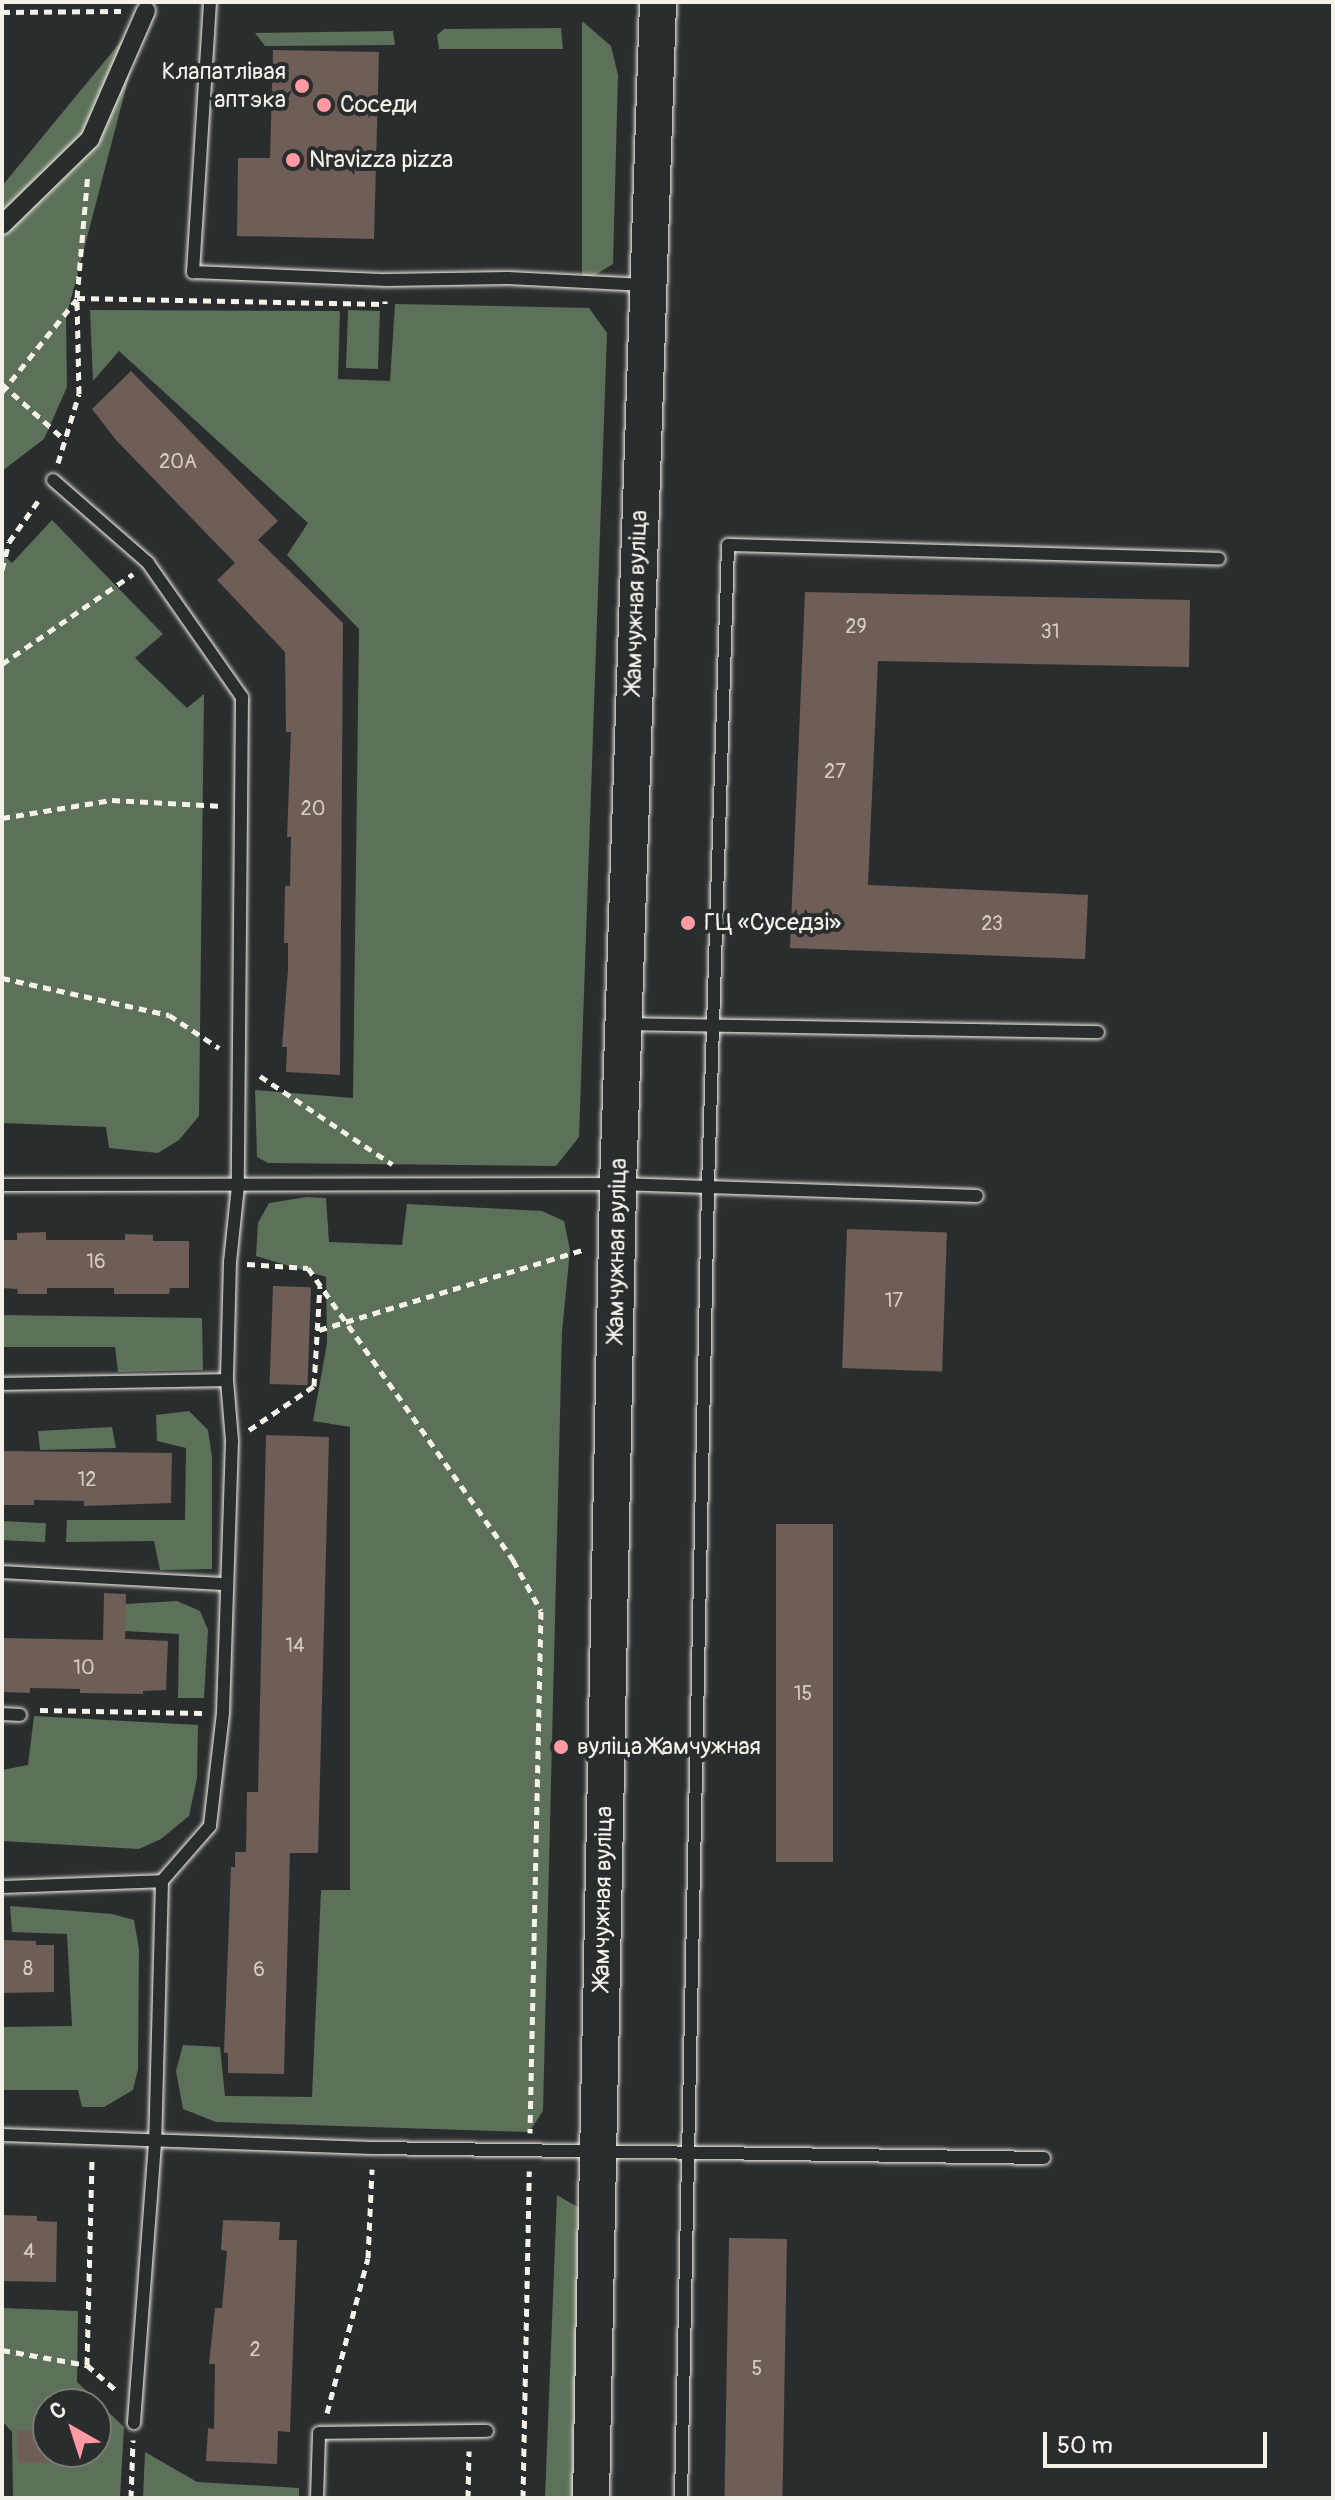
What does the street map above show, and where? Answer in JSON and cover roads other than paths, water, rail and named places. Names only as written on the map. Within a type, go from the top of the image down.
[{"type":"main road","name":"Жамчужная вуліца","points":[[591,2498],[618,1184],[645,285],[658,2]]},
{"type":"street","points":[[2,225],[90,139],[146,11]]},
{"type":"lane","points":[[210,2],[193,272],[387,280],[508,278],[645,285]]},
{"type":"lane","points":[[53,480],[148,563],[242,697],[238,1186],[230,1262],[227,1380],[232,1441],[223,1713],[210,1826],[162,1881],[155,2143],[134,2423]]},
{"type":"lane","points":[[681,2498],[708,1186],[728,545],[1219,559]]},
{"type":"lane","points":[[623,1024],[1098,1032]]},
{"type":"lane","points":[[2,1185],[618,1184],[977,1196]]},
{"type":"lane","points":[[2,1384],[227,1380]]},
{"type":"lane","points":[[2,1572],[226,1584]]},
{"type":"lane","points":[[2,1714],[20,1715]]},
{"type":"lane","points":[[2,1887],[162,1881]]},
{"type":"lane","points":[[2,2135],[92,2137],[155,2143],[373,2148],[1044,2158]]},
{"type":"lane","points":[[317,2498],[319,2433],[487,2431]]},
{"type":"place","name":"Клапатлівая аптэка","points":[[302,86]]},
{"type":"place","name":"Соседи","points":[[324,105]]},
{"type":"place","name":"Nravizza pizza","points":[[293,160]]},
{"type":"place","name":"ГЦ «Суседзі»","points":[[688,923]]},
{"type":"place","name":"вуліца Жамчужная","points":[[561,1747]]}]
